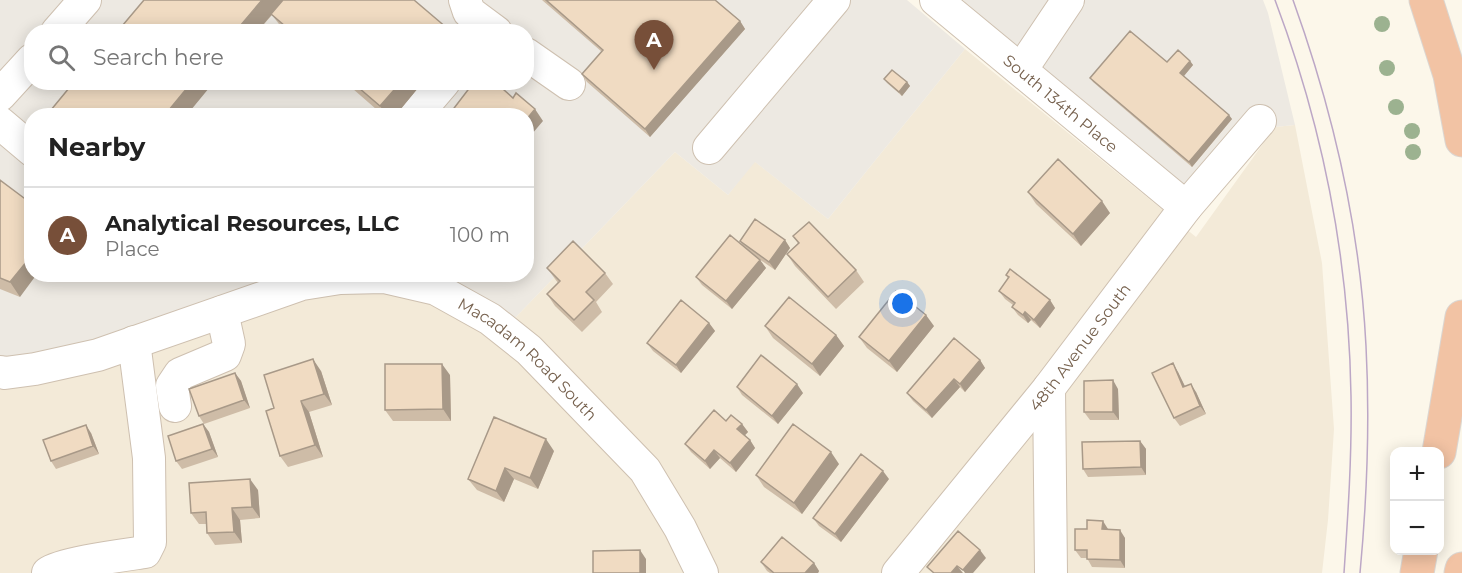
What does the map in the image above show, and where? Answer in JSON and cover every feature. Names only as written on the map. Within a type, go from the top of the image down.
[{"type":"highway","points":[[1426,0],[1450,75],[1462,140]]},
{"type":"highway","points":[[1440,447],[1462,317]]},
{"type":"highway","points":[[1417,573],[1420,555]]},
{"type":"street","points":[[64,24],[85,0]]},
{"type":"street","points":[[709,148],[834,0]]},
{"type":"street","name":"South 134th Place","points":[[936,0],[1186,207]]},
{"type":"street","points":[[1021,70],[1068,0]]},
{"type":"street","points":[[468,15],[483,24]]},
{"type":"street","points":[[534,60],[569,84]]},
{"type":"street","points":[[0,95],[24,69]]},
{"type":"street","points":[[422,108],[437,90]]},
{"type":"street","name":"48th Avenue South","points":[[898,573],[1049,388],[1186,207],[1260,121]]},
{"type":"street","points":[[0,123],[24,143]]},
{"type":"street","name":"Macadam Road South","points":[[0,372],[46,367],[98,355],[302,284],[315,282]]},
{"type":"street","name":"Macadam Road South","points":[[406,282],[436,289],[490,319],[529,350],[645,471],[680,528],[702,573]]},
{"type":"street","points":[[175,406],[172,386],[180,374],[225,355],[229,344],[222,312]]},
{"type":"street","points":[[48,573],[52,569],[145,552],[150,542],[149,458],[134,342]]},
{"type":"street","points":[[1049,388],[1051,573]]},
{"type":"shaded area","points":[[0,0],[907,0],[965,49],[828,219],[755,162],[728,195],[675,152],[513,320],[445,282],[534,282],[534,108],[24,108],[24,282],[267,282],[94,342],[33,356],[0,359]]},
{"type":"shaded area","points":[[963,0],[1263,0],[1295,125],[1275,127],[1249,111],[1183,189]]},
{"type":"shaded area","points":[[965,49],[1196,237],[1275,127],[1295,125],[1322,263],[1334,429],[1322,573],[716,573],[513,320],[675,152],[728,195],[754,161],[828,219]]},
{"type":"shaded area","points":[[341,288],[433,299],[484,327],[637,477],[691,573],[0,573],[0,382]]},
{"type":"building","points":[[144,0],[262,0],[242,24],[124,24]]},
{"type":"building","points":[[283,0],[414,0],[442,24],[283,24],[271,14]]},
{"type":"building","points":[[546,0],[715,0],[740,21],[645,129],[582,74],[603,50]]},
{"type":"building","points":[[1130,31],[1167,62],[1178,50],[1190,61],[1180,73],[1229,115],[1189,162],[1090,78]]},
{"type":"building","points":[[892,70],[907,82],[899,92],[884,79]]},
{"type":"building","points":[[67,90],[185,90],[171,108],[53,108]]},
{"type":"building","points":[[361,90],[394,90],[380,106]]},
{"type":"building","points":[[468,90],[504,90],[513,98],[516,93],[534,108],[454,108]]},
{"type":"building","points":[[1058,159],[1102,201],[1073,234],[1028,192]]},
{"type":"building","points":[[0,180],[24,198],[24,265],[10,282],[0,278]]},
{"type":"building","points":[[755,219],[785,240],[769,262],[740,241]]},
{"type":"building","points":[[809,222],[856,270],[828,297],[787,254],[799,243],[793,236]]},
{"type":"building","points":[[730,235],[760,260],[726,301],[696,277]]},
{"type":"building","points":[[573,241],[605,273],[586,292],[594,300],[574,320],[547,294],[560,281],[547,268]]},
{"type":"building","points":[[1010,269],[1050,300],[1034,320],[1025,312],[1023,315],[1012,307],[1015,303],[999,291],[1009,277],[1006,275]]},
{"type":"building","points":[[896,291],[926,315],[889,361],[859,337]]},
{"type":"building","points":[[789,297],[836,335],[812,364],[765,326]]},
{"type":"building","points":[[681,300],[709,323],[676,365],[647,343]]},
{"type":"building","points":[[954,338],[980,360],[960,384],[954,379],[926,410],[907,393]]},
{"type":"building","points":[[761,355],[797,384],[772,416],[737,387]]},
{"type":"building","points":[[313,359],[324,394],[301,401],[315,445],[280,456],[266,411],[274,408],[264,375]]},
{"type":"building","points":[[1173,363],[1183,387],[1191,384],[1200,406],[1174,418],[1152,373]]},
{"type":"building","points":[[385,364],[442,364],[443,409],[385,410]]},
{"type":"building","points":[[235,373],[244,400],[199,416],[189,389]]},
{"type":"building","points":[[1113,380],[1113,412],[1084,412],[1084,381]]},
{"type":"building","points":[[714,410],[726,421],[731,415],[742,424],[737,429],[750,440],[730,463],[714,450],[705,461],[685,444]]},
{"type":"building","points":[[494,417],[546,439],[530,478],[505,468],[496,491],[468,479]]},
{"type":"building","points":[[203,424],[212,449],[176,461],[168,436]]},
{"type":"building","points":[[793,424],[831,452],[794,503],[756,475]]},
{"type":"building","points":[[86,425],[93,446],[51,461],[43,440]]},
{"type":"building","points":[[1140,441],[1141,467],[1083,469],[1082,442]]},
{"type":"building","points":[[861,454],[883,471],[835,534],[813,518]]},
{"type":"building","points":[[250,479],[252,507],[232,508],[234,532],[207,533],[206,512],[191,513],[189,483]]},
{"type":"building","points":[[1087,520],[1103,521],[1102,529],[1120,530],[1120,560],[1087,559],[1087,550],[1075,550],[1075,529],[1087,529]]},
{"type":"building","points":[[958,531],[980,550],[963,570],[957,566],[951,573],[934,573],[927,567]]},
{"type":"building","points":[[782,537],[814,563],[805,573],[774,573],[761,562]]},
{"type":"building","points":[[640,550],[640,573],[593,573],[593,551]]},
{"type":"tram line","points":[[1275,0],[1307,96],[1320,145],[1339,244],[1349,345],[1351,396],[1344,573]]},
{"type":"tram line","points":[[1293,0],[1332,127],[1358,258],[1363,302],[1368,403],[1366,488],[1360,573]]},
{"type":"place","name":"Analytical Resources, LLC","points":[[654,70]]}]
